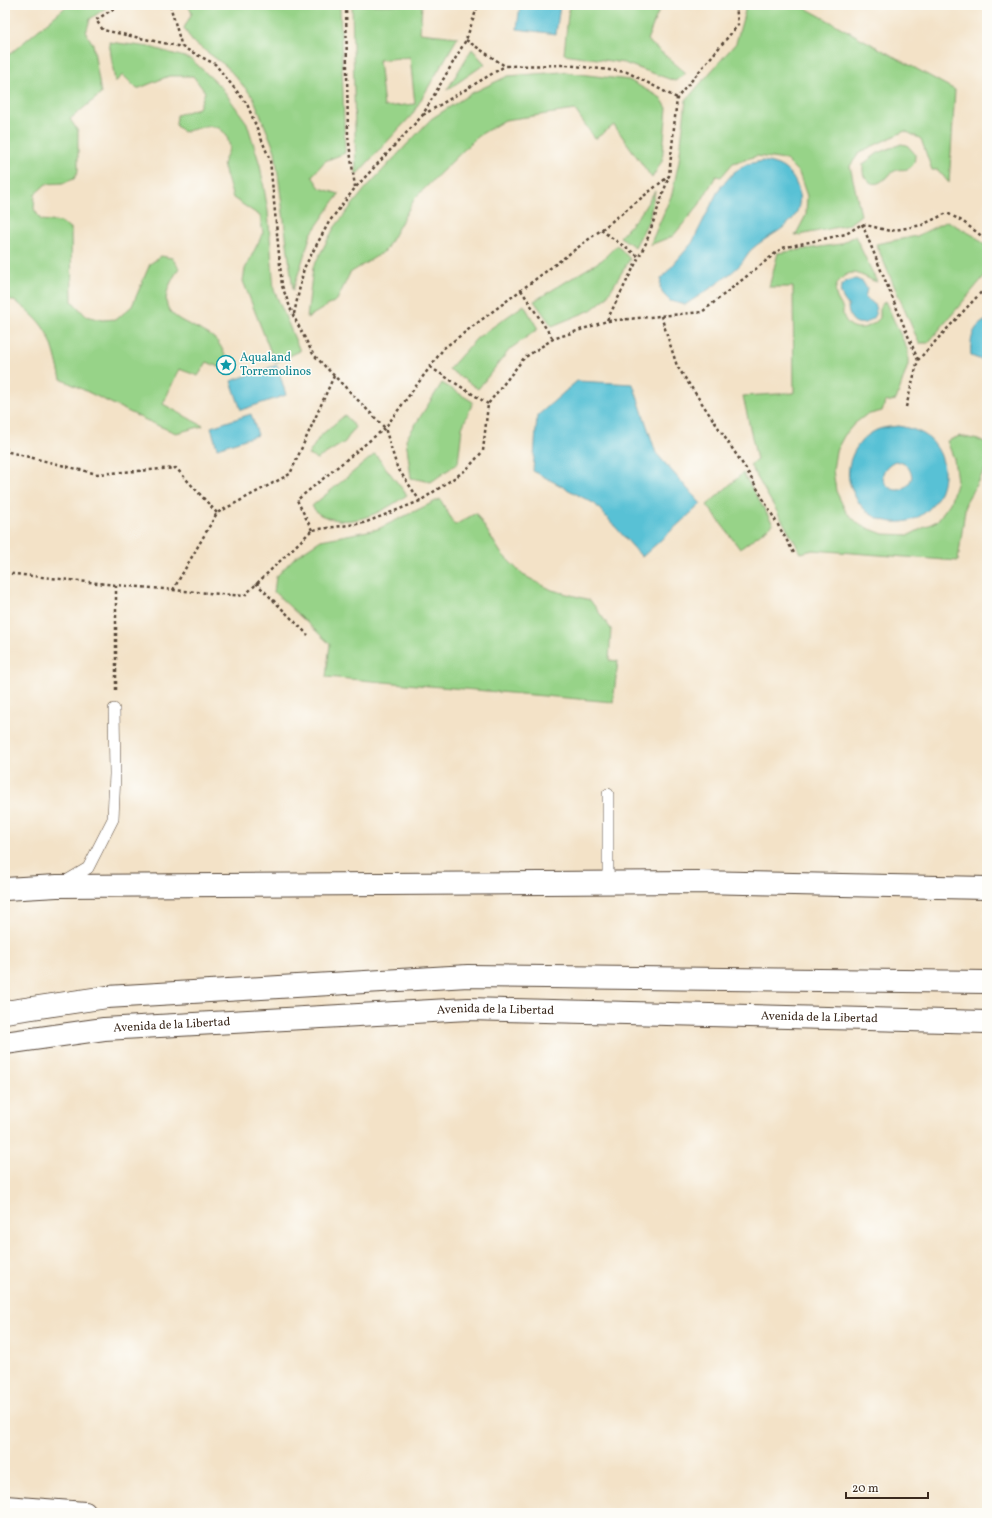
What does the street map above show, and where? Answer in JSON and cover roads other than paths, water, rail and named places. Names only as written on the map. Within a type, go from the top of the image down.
[{"type":"main road","points":[[5,889],[57,886],[608,882],[704,882],[987,888]]},
{"type":"main road","points":[[5,1012],[107,997],[468,976],[987,982]]},
{"type":"main road","name":"Avenida de la Libertad","points":[[5,1042],[104,1029],[468,1008],[987,1022]]},
{"type":"main road","points":[[5,1507],[85,1513]]},
{"type":"lane","points":[[57,886],[88,868],[113,819],[115,774],[114,709]]},
{"type":"lane","points":[[608,794],[608,882]]},
{"type":"water","points":[[520,5],[560,5],[556,34],[517,29]]},
{"type":"water","points":[[763,161],[776,164],[785,169],[795,180],[798,188],[799,203],[798,210],[794,217],[780,230],[752,249],[739,266],[713,287],[685,305],[670,301],[663,294],[660,287],[661,279],[692,243],[719,189],[734,172],[747,164]]},
{"type":"water","points":[[856,279],[863,282],[867,289],[865,298],[873,303],[876,309],[875,315],[871,320],[865,323],[854,321],[841,292],[842,285],[845,282]]},
{"type":"water","points":[[987,320],[987,362],[971,356],[971,340],[978,326]]},
{"type":"water","points":[[277,365],[286,395],[241,410],[231,381]]},
{"type":"water","points":[[577,381],[633,384],[656,453],[701,504],[642,557],[595,504],[533,471],[537,416]]},
{"type":"water","points":[[251,414],[258,435],[217,448],[211,427]]},
{"type":"water","points":[[899,426],[912,429],[925,435],[938,449],[943,465],[943,481],[938,496],[928,509],[915,519],[899,522],[880,519],[865,510],[857,501],[850,484],[849,469],[853,454],[861,441],[876,430]],"holes":[[[895,461],[907,466],[912,477],[907,486],[900,490],[894,490],[884,481],[883,474],[886,467]]]},
{"type":"place","name":"Aqualand Torremolinos","points":[[226,365]]}]
